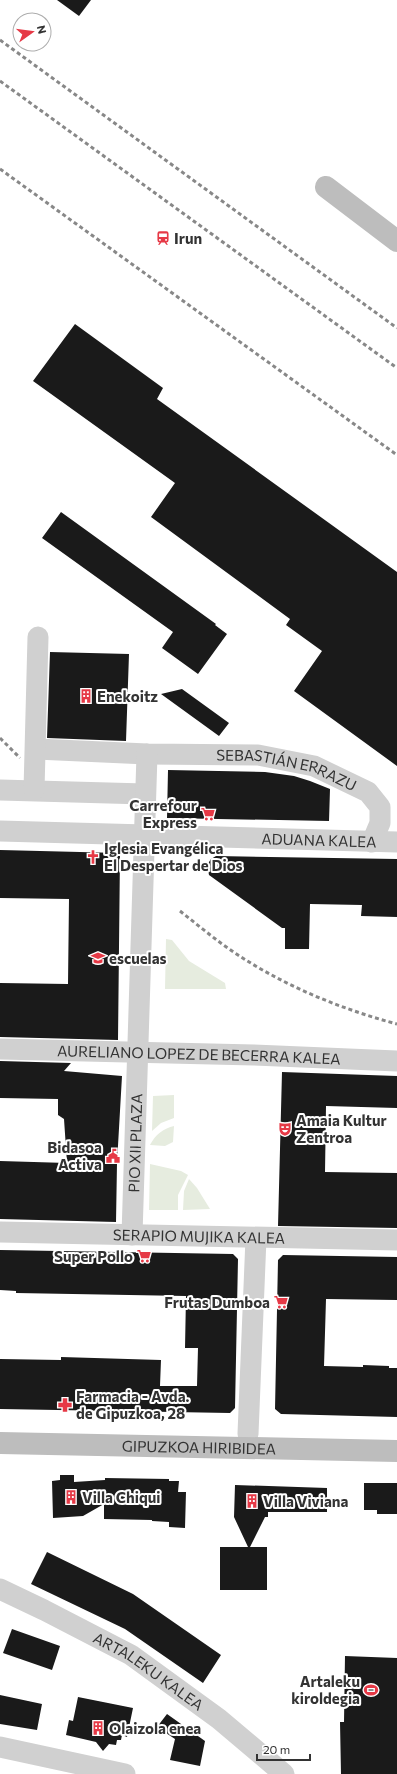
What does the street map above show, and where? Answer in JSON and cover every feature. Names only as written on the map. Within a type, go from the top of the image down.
[{"type":"main road","points":[[326,187],[397,241]]},
{"type":"main road","name":"GIPUZKOA HIRIBIDEA","points":[[0,1429],[397,1437]]},
{"type":"main road","name":"GIPUZKOA HIRIBIDEA","points":[[0,1443],[397,1451]]},
{"type":"street","points":[[34,790],[38,637]]},
{"type":"street","points":[[36,749],[147,754]]},
{"type":"street","name":"PIO XII PLAZA","points":[[132,1235],[137,1064],[139,1052],[147,754]]},
{"type":"street","name":"SEBASTIÁN ERRAZU","points":[[147,754],[258,755],[314,766],[368,792],[380,807],[380,823],[372,842]]},
{"type":"street","points":[[0,790],[145,794]]},
{"type":"street","name":"ADUANA KALEA","points":[[0,831],[397,842]]},
{"type":"street","name":"AURELIANO LOPEZ DE BECERRA KALEA","points":[[0,1049],[139,1052],[397,1061]]},
{"type":"street","name":"SERAPIO MUJIKA KALEA","points":[[0,1232],[397,1240]]},
{"type":"street","points":[[248,1434],[256,1238]]},
{"type":"street","name":"ARTALEKU KALEA","points":[[0,1589],[131,1655],[219,1719],[284,1774]]},
{"type":"street","points":[[0,1747],[125,1774]]},
{"type":"shaded area","points":[[166,939],[172,940],[189,961],[225,983],[226,989],[165,989]]},
{"type":"shaded area","points":[[174,1095],[174,1118],[161,1123],[152,1131],[153,1096]]},
{"type":"shaded area","points":[[174,1126],[173,1142],[165,1146],[150,1145],[160,1132]]},
{"type":"shaded area","points":[[150,1164],[181,1171],[188,1175],[178,1195],[178,1210],[149,1210]]},
{"type":"shaded area","points":[[189,1179],[197,1188],[210,1209],[183,1210],[184,1191]]},
{"type":"building","points":[[57,0],[91,0],[79,16]]},
{"type":"building","points":[[75,324],[163,388],[157,399],[397,572],[397,766],[294,691],[322,651],[286,625],[290,619],[151,517],[175,483],[33,381]]},
{"type":"building","points":[[61,512],[216,624],[215,625],[227,634],[198,674],[162,648],[173,632],[42,538]]},
{"type":"building","name":"Enekoitz","points":[[50,652],[129,654],[126,741],[47,738]]},
{"type":"building","points":[[182,689],[229,723],[219,736],[161,694]]},
{"type":"building","points":[[168,770],[265,772],[294,776],[310,781],[330,789],[329,821],[167,818]]},
{"type":"building","points":[[0,850],[120,853],[118,1040],[0,1037],[0,983],[68,984],[69,899],[0,898]]},
{"type":"building","points":[[216,856],[397,859],[397,917],[361,916],[362,905],[310,904],[309,949],[285,949],[285,928],[282,928],[209,875],[207,865],[211,859]]},
{"type":"building","points":[[0,1061],[71,1063],[64,1071],[122,1076],[117,1163],[116,1222],[0,1219],[0,1161],[67,1163],[64,1119],[58,1115],[58,1099],[0,1098]]},
{"type":"building","points":[[282,1072],[397,1076],[397,1108],[326,1106],[325,1172],[397,1173],[397,1228],[278,1226]]},
{"type":"building","points":[[0,1250],[233,1254],[238,1259],[235,1408],[230,1413],[0,1409],[0,1359],[61,1360],[61,1357],[161,1360],[160,1386],[197,1386],[198,1348],[185,1348],[186,1296],[16,1293],[16,1291],[0,1290]]},
{"type":"building","points":[[283,1255],[397,1257],[397,1300],[326,1299],[324,1366],[363,1367],[363,1365],[389,1366],[389,1368],[397,1368],[397,1417],[281,1414],[275,1409],[278,1260]]},
{"type":"building","points":[[60,1475],[74,1475],[74,1482],[105,1480],[105,1478],[169,1479],[169,1481],[179,1481],[178,1492],[186,1492],[185,1528],[169,1527],[169,1522],[152,1520],[104,1519],[104,1504],[83,1516],[53,1518],[52,1481],[60,1480]]},
{"type":"building","points":[[364,1483],[397,1483],[397,1514],[377,1514],[377,1510],[364,1510]]},
{"type":"building","points":[[235,1485],[327,1488],[327,1512],[268,1512],[268,1517],[265,1517],[250,1547],[267,1547],[267,1590],[220,1590],[220,1547],[248,1547],[234,1517]]},
{"type":"building","points":[[47,1552],[133,1594],[221,1655],[203,1683],[125,1629],[31,1584]]},
{"type":"building","points":[[12,1629],[60,1646],[52,1670],[3,1653]]},
{"type":"building","name":"Artaleku kiroldegia","points":[[345,1656],[397,1658],[397,1774],[341,1774],[340,1722],[344,1722]]},
{"type":"building","points":[[0,1695],[42,1704],[37,1730],[0,1724]]},
{"type":"building","name":"Olaizola enea","points":[[78,1697],[133,1708],[127,1737],[122,1735],[121,1740],[117,1740],[116,1745],[109,1744],[103,1751],[96,1742],[66,1735],[69,1720],[73,1721]]},
{"type":"building","points":[[167,1714],[205,1741],[200,1766],[170,1760],[175,1739],[157,1727]]},
{"type":"railway","points":[[0,40],[397,328]]},
{"type":"railway","points":[[0,81],[397,368]]},
{"type":"railway","points":[[0,169],[397,455]]},
{"type":"railway","points":[[0,738],[20,758]]},
{"type":"railway","points":[[180,911],[231,950],[257,967],[295,987],[335,1004],[397,1024]]},
{"type":"place","name":"Irun","points":[[163,238]]},
{"type":"place","name":"Enekoitz","points":[[86,696]]},
{"type":"place","name":"Carrefour Express","points":[[208,814]]},
{"type":"place","name":"Iglesia Evangélica El Despertar de Dios","points":[[93,857]]},
{"type":"place","name":"escuelas","points":[[98,958]]},
{"type":"place","name":"Amaia Kultur Zentroa","points":[[285,1129]]},
{"type":"place","name":"Bidasoa Activa","points":[[113,1156]]},
{"type":"place","name":"Super Pollo","points":[[144,1256]]},
{"type":"place","name":"Frutas Dumboa","points":[[281,1302]]},
{"type":"place","name":"Farmacia - Avda. de Gipuzkoa, 28","points":[[65,1405]]},
{"type":"place","name":"Villa Chiqui","points":[[71,1497]]},
{"type":"place","name":"Villa Viviana","points":[[252,1501]]},
{"type":"place","name":"Artaleku kiroldegia","points":[[371,1690]]},
{"type":"place","name":"Olaizola enea","points":[[98,1728]]}]
